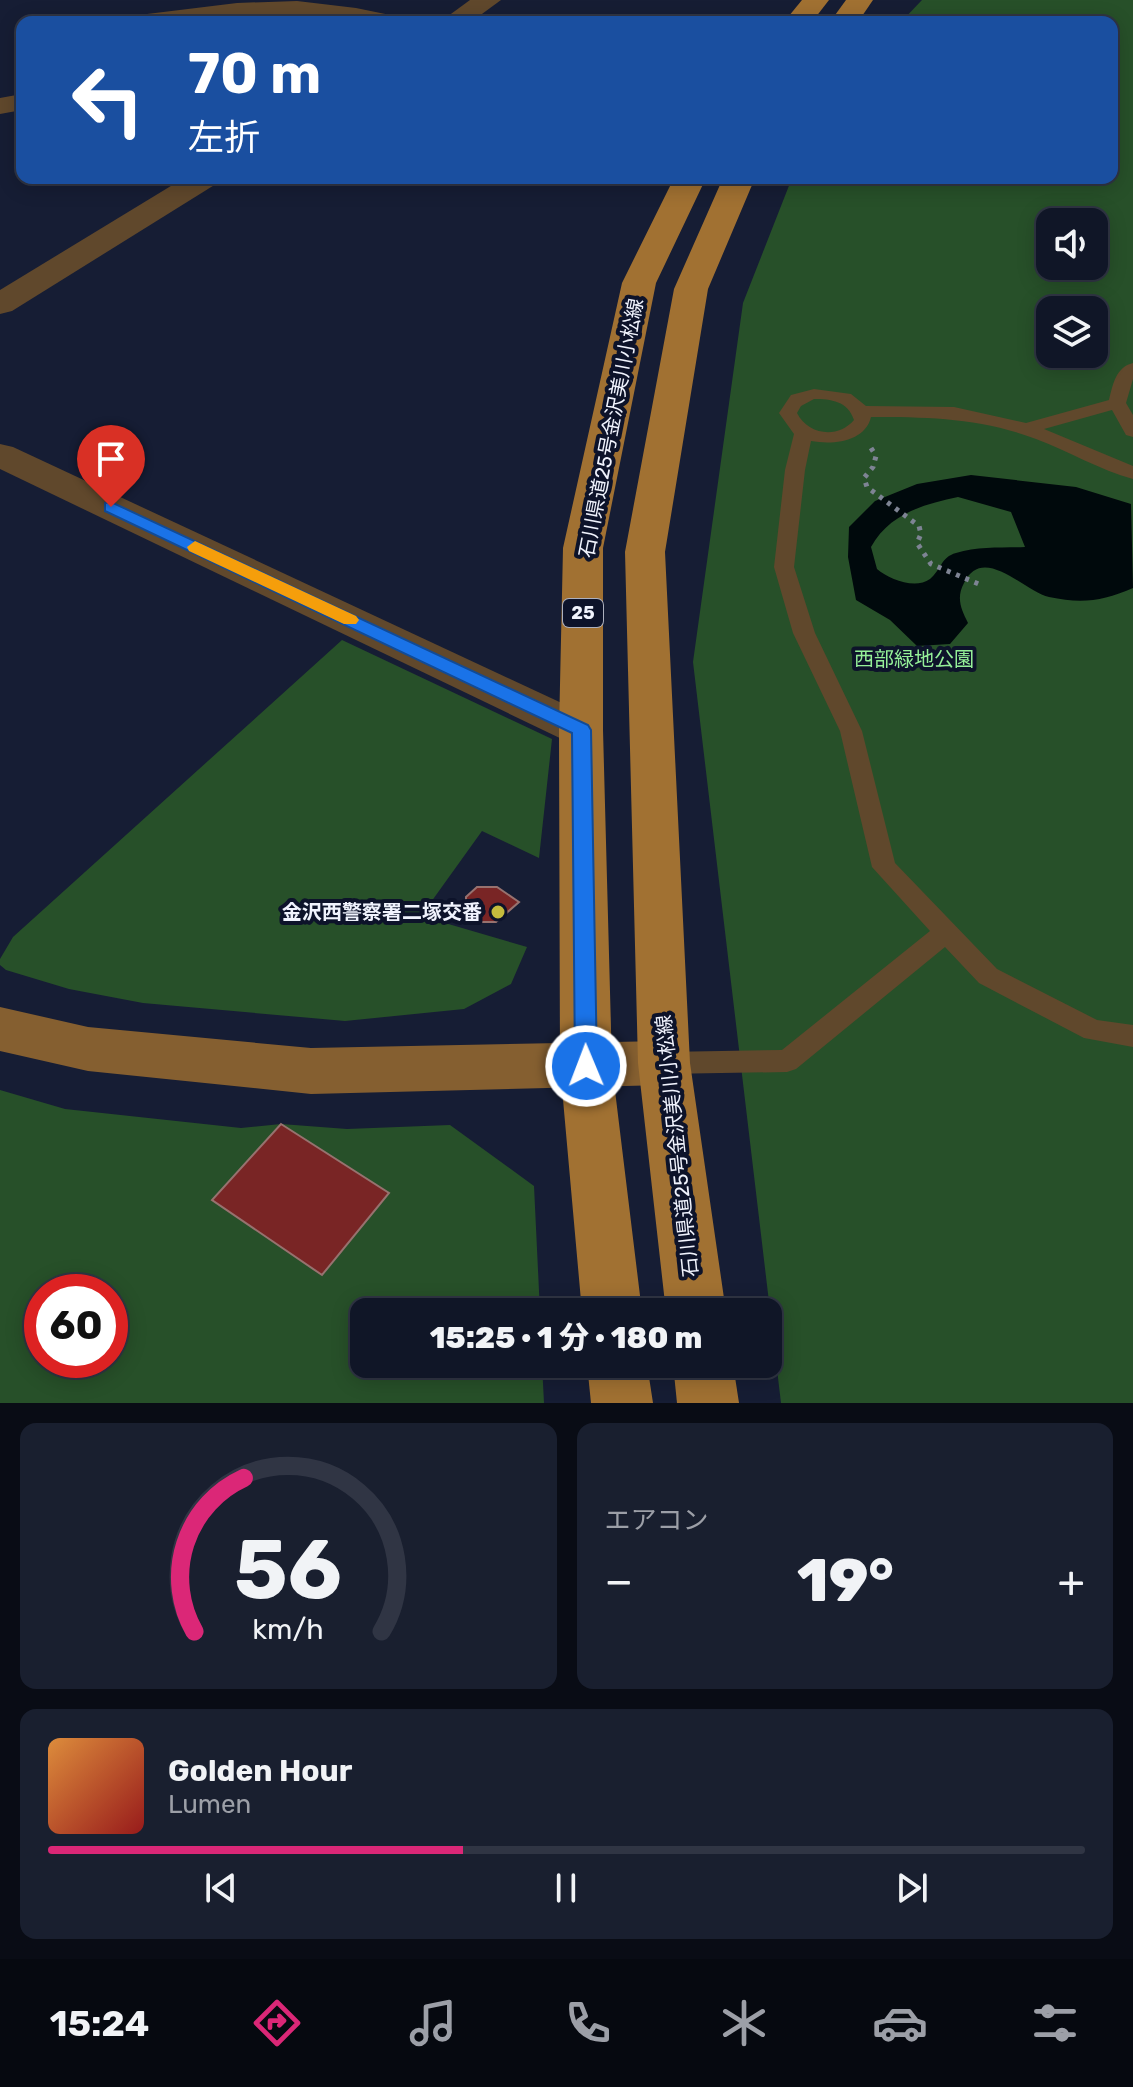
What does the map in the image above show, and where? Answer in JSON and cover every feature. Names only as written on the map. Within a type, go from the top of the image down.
[{"type":"main road","points":[[803,16],[816,0]]},
{"type":"main road","name":"石川県道25号金沢美川小松線","points":[[611,1298],[586,1066],[581,730],[583,548],[639,283],[687,184]]},
{"type":"main road","name":"石川県道25号金沢美川小松線","points":[[694,1298],[664,1063],[645,552],[691,289],[736,184]]},
{"type":"main road","points":[[0,1029],[88,1049],[311,1071],[664,1063]]},
{"type":"main road","points":[[619,1378],[622,1403]]},
{"type":"main road","points":[[705,1378],[708,1403]]},
{"type":"street","points":[[463,16],[488,0]]},
{"type":"street","points":[[182,16],[211,11],[275,8],[334,10],[360,16]]},
{"type":"street","points":[[0,304],[195,184]]},
{"type":"street","points":[[0,455],[581,730]]},
{"type":"lane","points":[[1133,368],[1123,379],[1117,403],[1133,431]]},
{"type":"lane","points":[[837,395],[856,405],[861,412],[863,420],[852,432],[829,437],[804,432],[790,420],[788,413],[790,406],[804,396],[837,395]]},
{"type":"lane","points":[[1025,429],[1117,403]]},
{"type":"lane","points":[[861,412],[937,412],[983,417],[1025,429],[1133,473]]},
{"type":"lane","points":[[804,432],[795,470],[784,567],[804,633],[851,731],[884,867],[988,976],[1093,1030],[1133,1036]]},
{"type":"lane","points":[[664,1063],[787,1061],[945,933]]},
{"type":"path","points":[[852,432],[876,456],[873,467],[864,478],[867,487],[919,526],[921,534],[917,543],[931,564],[981,585]]},
{"type":"green space","name":"西部緑地公園","points":[[922,0],[1133,0],[1133,1403],[781,1403],[778,1378],[782,1378],[782,1298],[769,1298],[693,662],[743,303],[790,184],[1118,184],[1118,16],[907,16]]},
{"type":"green space","points":[[342,640],[552,739],[539,858],[482,831],[421,916],[527,947],[511,984],[464,1009],[345,1021],[143,1003],[69,989],[6,970],[0,965],[0,959],[13,937]]},
{"type":"green space","points":[[0,1090],[65,1109],[241,1128],[281,1124],[347,1129],[450,1125],[534,1186],[539,1298],[350,1298],[350,1378],[543,1378],[544,1403],[0,1403]]},
{"type":"shaded area","points":[[971,475],[1076,487],[1131,504],[1133,588],[1092,600],[1061,599],[1039,593],[1005,573],[982,568],[972,572],[960,594],[968,623],[950,644],[917,646],[890,620],[856,600],[848,557],[849,527],[875,501],[917,484]],"holes":[[[958,497],[1011,512],[1025,547],[981,548],[956,553],[947,557],[934,575],[924,582],[910,583],[895,579],[877,569],[871,547],[887,526],[908,512]]]},
{"type":"building","points":[[477,887],[497,887],[519,902],[496,922],[480,922],[466,912],[466,897]]},
{"type":"building","points":[[281,1124],[389,1193],[322,1275],[212,1200]]},
{"type":"slow traffic","points":[[195,547],[350,620]]},
{"type":"place","name":"金沢西警察署二塚交番","points":[[498,912]]},
{"type":"route","points":[[111,507],[581,730],[586,1066]]}]
